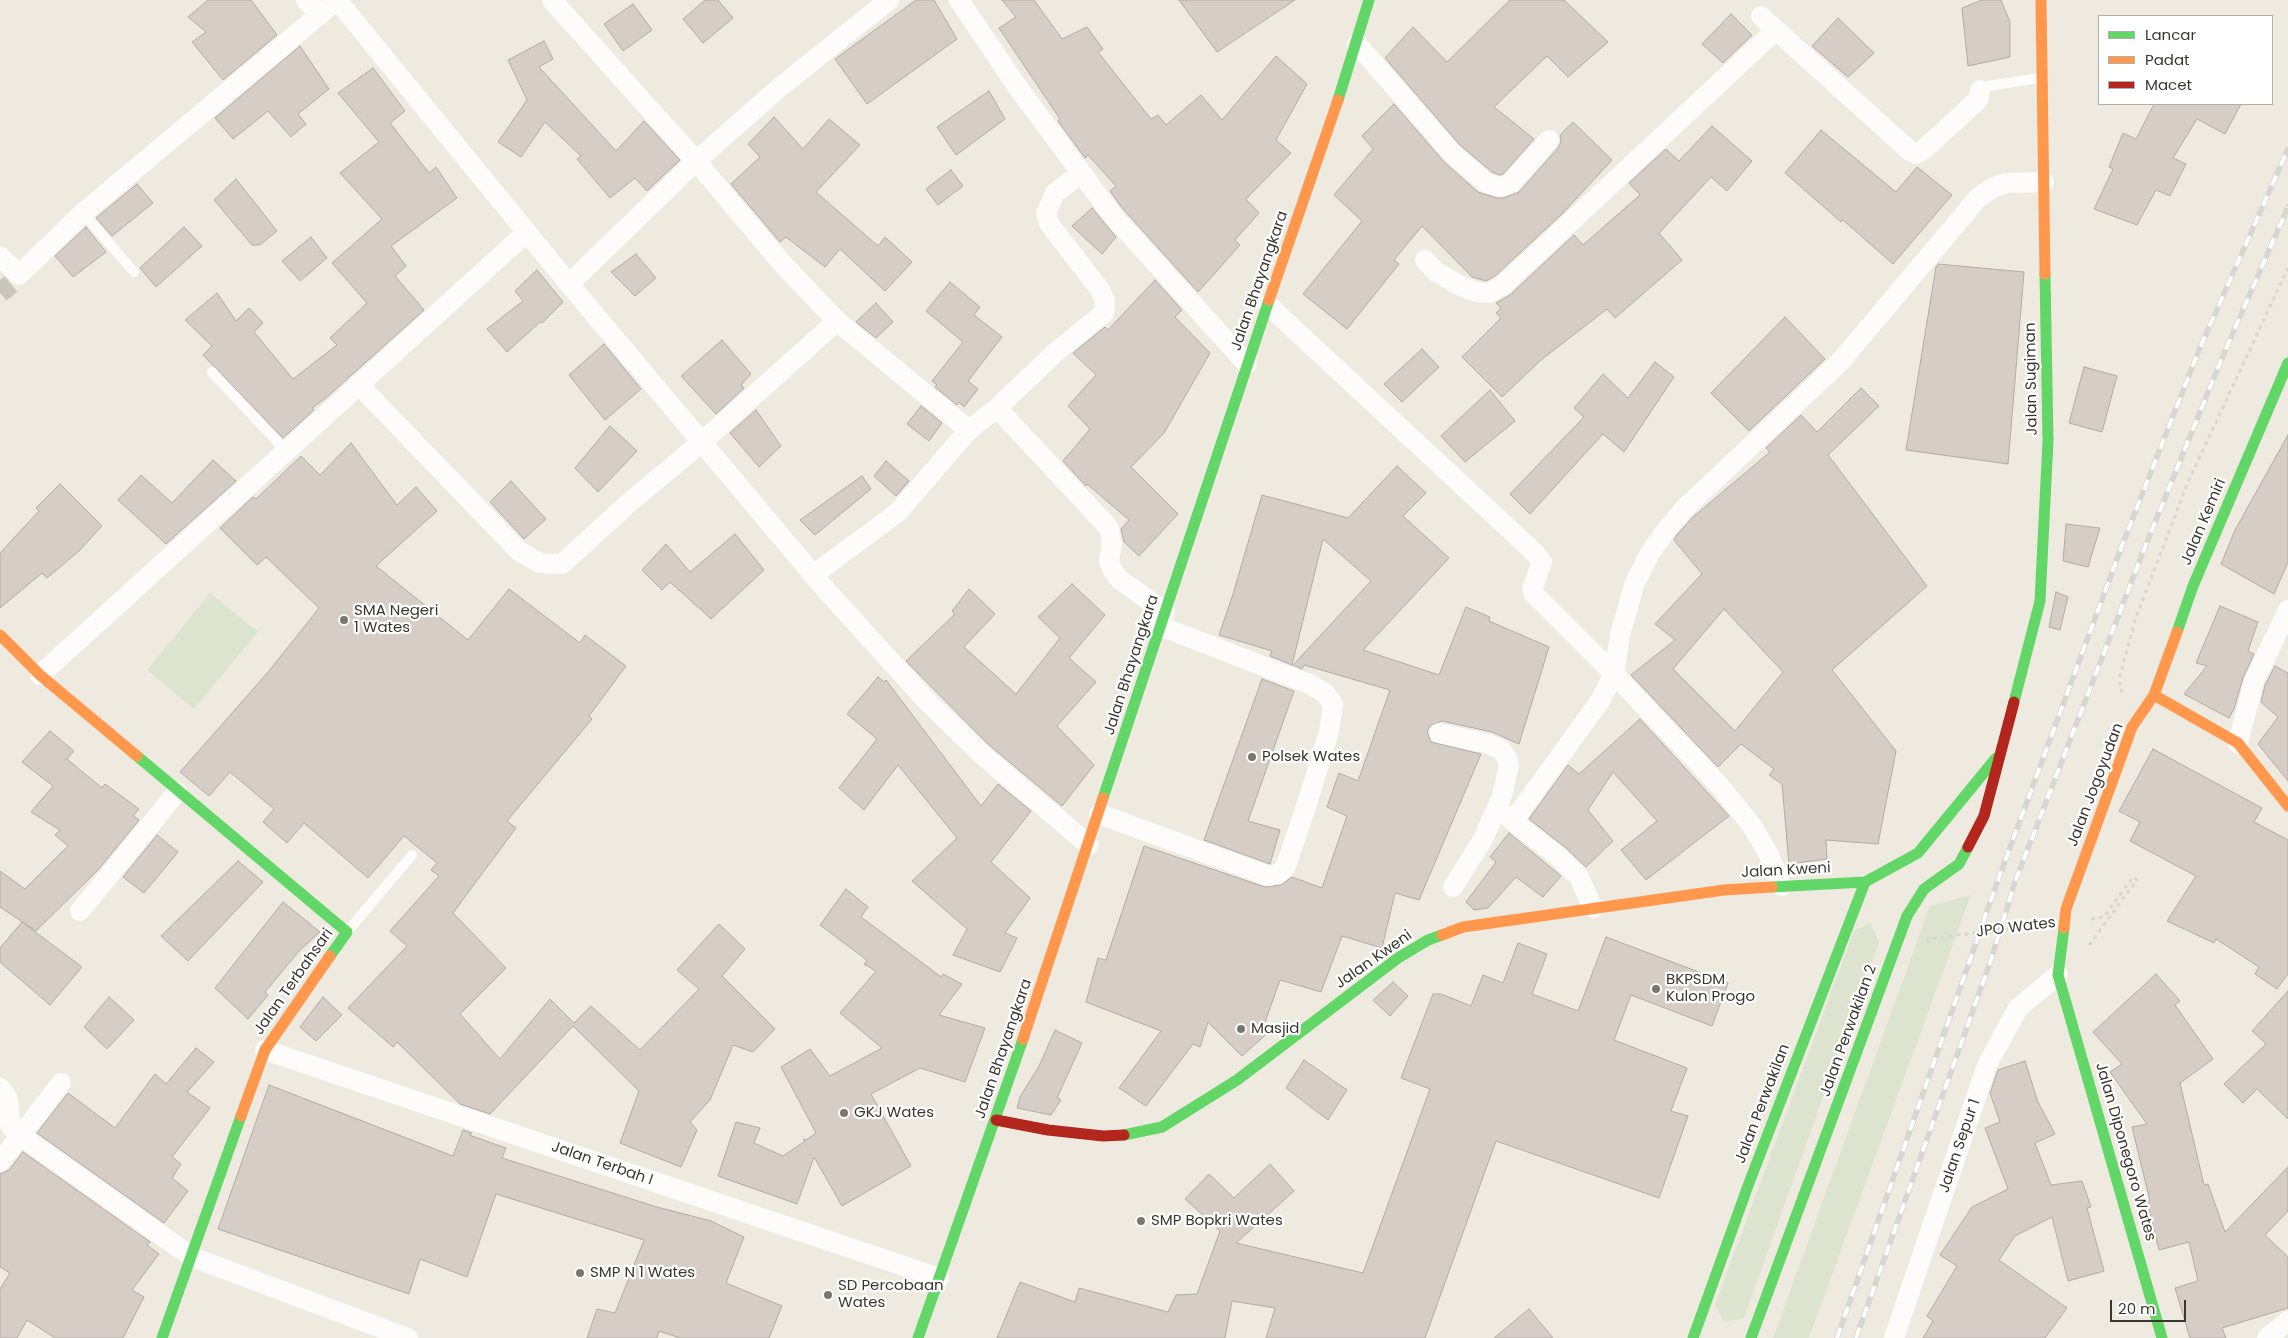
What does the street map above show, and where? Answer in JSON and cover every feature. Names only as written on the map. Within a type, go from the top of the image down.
[{"type":"street","points":[[0,256],[15,279],[84,213],[312,7],[337,0],[570,284],[814,575],[924,698],[973,746],[1089,844]]},
{"type":"street","points":[[552,0],[696,161],[780,261],[837,321],[969,430]]},
{"type":"street","points":[[570,284],[696,161],[779,88],[889,0]]},
{"type":"street","points":[[959,0],[1019,89],[1114,216],[1246,364]]},
{"type":"street","name":"Jalan Bhayangkara","points":[[918,1338],[996,1120],[1099,814],[1246,364],[1357,44],[1369,0]]},
{"type":"street","name":"Jalan Sugiman","points":[[2000,753],[2040,601],[2042,579],[2048,441],[2041,0]]},
{"type":"street","points":[[1762,16],[1911,152],[1916,154],[1922,151],[1978,100],[1983,88]]},
{"type":"street","points":[[1425,260],[1435,271],[1459,286],[1476,292],[1489,293],[1502,286],[1776,30]]},
{"type":"street","points":[[1357,44],[1452,153],[1486,183],[1500,188],[1510,184],[1549,140]]},
{"type":"street","points":[[814,575],[897,513],[969,430],[997,408],[1056,352],[1104,313],[1105,301],[1101,291],[1050,224],[1046,213],[1055,193],[1081,173]]},
{"type":"street","points":[[1513,821],[1600,701],[1614,674],[1620,635],[1634,585],[1650,553],[1686,508],[1840,362],[1978,198],[1992,188],[2006,184],[2044,182]]},
{"type":"street","points":[[40,675],[285,450],[527,232]]},
{"type":"street","points":[[1268,305],[1534,552],[1542,562],[1532,589],[1534,594],[1614,674],[1720,786],[1752,826],[1768,853],[1782,886]]},
{"type":"street","points":[[358,384],[519,551],[531,559],[551,565],[562,564],[631,501],[702,442],[837,321]]},
{"type":"street","name":"Jalan Kemiri","points":[[2154,695],[2193,586],[2288,363]]},
{"type":"street","points":[[997,408],[1110,528],[1112,544],[1109,561],[1112,569],[1120,579],[1163,619],[1325,693],[1333,704],[1328,732],[1304,813],[1285,868],[1278,874],[1269,876],[1099,814]]},
{"type":"street","points":[[2238,743],[2254,681],[2288,610]]},
{"type":"street","name":"Jalan Terbahsari","points":[[0,635],[40,675],[177,792],[347,932],[266,1050],[162,1338]]},
{"type":"street","points":[[2154,695],[2238,743],[2288,806]]},
{"type":"street","name":"Jalan Jogoyudan","points":[[2058,975],[2066,908],[2132,727],[2154,695]]},
{"type":"street","points":[[1439,733],[1489,744],[1501,750],[1507,758],[1509,765],[1496,809],[1483,839],[1453,887]]},
{"type":"street","points":[[1865,882],[1918,853],[2000,753]]},
{"type":"street","name":"Jalan Perwakilan 2","points":[[1751,1338],[1907,916],[1924,890],[1959,864],[1984,816],[2000,753]]},
{"type":"street","points":[[80,911],[177,792]]},
{"type":"street","points":[[1496,809],[1558,857],[1579,877],[1594,908]]},
{"type":"street","name":"Jalan Kweni","points":[[996,1120],[1048,1130],[1103,1136],[1133,1134],[1162,1126],[1237,1080],[1398,958],[1428,940],[1463,926],[1724,890],[1865,882]]},
{"type":"street","name":"Jalan Perwakilan","points":[[1693,1338],[1749,1183],[1865,882]]},
{"type":"street","name":"Jalan Sepur 1","points":[[1894,1338],[1987,1065],[2018,1008],[2058,975]]},
{"type":"street","name":"Jalan Diponegoro Wates","points":[[2058,975],[2162,1338]]},
{"type":"street","name":"Jalan Terbah I","points":[[266,1050],[939,1278]]},
{"type":"street","points":[[0,1162],[61,1083]]},
{"type":"street","points":[[0,1088],[8,1099],[10,1125],[21,1136],[192,1257],[408,1338]]},
{"type":"street","points":[[2267,1338],[2288,1321]]},
{"type":"lane","points":[[1983,88],[2041,78]]},
{"type":"lane","points":[[84,213],[134,272]]},
{"type":"lane","points":[[212,372],[285,450]]},
{"type":"lane","points":[[347,932],[412,855]]},
{"type":"path","points":[[2132,727],[2118,680],[2135,620],[2188,482],[2288,268]]},
{"type":"path","points":[[2084,920],[2104,917],[2133,877],[2137,880],[2089,946]]},
{"type":"path","name":"JPO Wates","points":[[1928,939],[2045,924]]},
{"type":"green space","points":[[210,593],[258,632],[194,709],[147,670]]},
{"type":"green space","points":[[1971,895],[1809,1338],[1773,1338],[1930,906]]},
{"type":"green space","points":[[1870,923],[1879,941],[1744,1318],[1724,1322],[1715,1305],[1854,931]]},
{"type":"building","points":[[208,0],[251,0],[277,35],[223,80],[192,42],[206,32],[188,17]]},
{"type":"building","points":[[705,0],[718,0],[733,18],[703,43],[683,19]]},
{"type":"building","points":[[916,0],[934,0],[957,39],[867,104],[835,59]]},
{"type":"building","points":[[1002,0],[1034,0],[1062,39],[1087,27],[1103,49],[1098,52],[1151,119],[1158,115],[1166,125],[1201,95],[1222,120],[1276,56],[1307,84],[1276,140],[1291,153],[1246,199],[1259,213],[1235,240],[1240,245],[1198,292],[1123,209],[1110,191],[1116,186],[1088,155],[1085,158],[1058,121],[1060,119],[999,28],[1016,17]]},
{"type":"building","points":[[1179,0],[1295,0],[1217,52]]},
{"type":"building","points":[[1510,0],[1564,0],[1608,42],[1568,77],[1547,56],[1494,107],[1534,139],[1500,175],[1492,172],[1460,145],[1385,58],[1413,27],[1447,62]]},
{"type":"building","points":[[1982,0],[2001,0],[2010,22],[2010,57],[1968,66],[1962,8]]},
{"type":"building","points":[[633,4],[652,30],[623,51],[604,24]]},
{"type":"building","points":[[1731,14],[1752,35],[1723,63],[1702,44]]},
{"type":"building","points":[[1838,18],[1874,53],[1848,77],[1812,46]]},
{"type":"building","points":[[544,41],[553,59],[539,67],[616,151],[644,121],[680,160],[647,191],[635,178],[610,198],[577,159],[581,156],[545,122],[521,157],[498,142],[527,100],[508,60]]},
{"type":"building","points":[[300,46],[329,89],[298,114],[306,124],[291,137],[268,111],[233,139],[215,118]]},
{"type":"building","points":[[373,68],[405,111],[390,123],[429,173],[436,167],[457,198],[391,246],[406,266],[395,276],[424,310],[326,398],[312,408],[314,410],[283,438],[203,355],[212,346],[185,320],[217,293],[236,321],[249,308],[263,323],[254,332],[293,379],[337,345],[330,338],[367,303],[332,263],[382,219],[340,173],[379,142],[338,93]]},
{"type":"building","points":[[989,91],[1005,119],[956,155],[937,127]]},
{"type":"building","points":[[1394,104],[1444,162],[1478,192],[1497,198],[1503,198],[1519,192],[1558,148],[1561,142],[1560,135],[1573,122],[1612,160],[1562,214],[1495,276],[1486,281],[1472,277],[1422,226],[1394,260],[1399,264],[1347,329],[1303,294],[1362,221],[1334,195],[1373,149],[1362,136]]},
{"type":"building","points":[[2153,105],[2240,105],[2225,134],[2197,119],[2173,158],[2186,164],[2170,196],[2156,190],[2137,225],[2094,209],[2113,169],[2109,167],[2123,133],[2136,139]]},
{"type":"building","points":[[774,117],[803,149],[829,119],[860,145],[816,192],[878,246],[885,237],[912,262],[885,291],[840,249],[825,267],[786,237],[780,242],[731,184],[760,157],[748,144]]},
{"type":"building","points":[[1712,126],[1752,161],[1727,191],[1711,177],[1659,233],[1682,260],[1615,318],[1607,309],[1541,360],[1502,397],[1462,357],[1501,318],[1496,313],[1501,308],[1496,303],[1510,295],[1574,235],[1583,245],[1640,195],[1629,183],[1666,149],[1679,161]]},
{"type":"building","points":[[1821,130],[1896,192],[1917,167],[1952,195],[1893,264],[1785,173]]},
{"type":"building","points":[[951,170],[963,186],[938,205],[926,189]]},
{"type":"building","points":[[236,179],[277,231],[260,245],[252,245],[214,200]]},
{"type":"building","points":[[137,184],[153,203],[112,236],[96,218]]},
{"type":"building","points":[[1092,208],[1116,237],[1102,254],[1072,226]]},
{"type":"building","points":[[86,227],[106,252],[73,277],[55,256]]},
{"type":"building","points":[[184,227],[202,246],[156,287],[140,268]]},
{"type":"building","points":[[311,237],[327,258],[300,281],[282,261]]},
{"type":"building","points":[[636,254],[656,278],[635,296],[611,272]]},
{"type":"building","points":[[1938,264],[2024,272],[2008,464],[1906,450]]},
{"type":"building","points":[[537,270],[563,302],[542,323],[540,322],[507,352],[487,329],[523,301],[515,291]]},
{"type":"building","points":[[1155,280],[1182,310],[1175,317],[1210,353],[1164,433],[1131,467],[1178,514],[1139,556],[1124,542],[1121,529],[1129,520],[1087,484],[1086,486],[1063,461],[1090,429],[1068,406],[1096,375],[1073,353],[1105,327],[1108,330]]},
{"type":"building","points":[[950,282],[980,307],[974,315],[1002,337],[968,381],[978,389],[964,407],[959,402],[957,405],[935,387],[937,385],[932,381],[963,342],[926,311]]},
{"type":"building","points":[[876,303],[893,322],[876,338],[856,322]]},
{"type":"building","points":[[1785,317],[1825,359],[1749,431],[1711,393]]},
{"type":"building","points":[[722,340],[751,374],[741,385],[744,388],[716,414],[681,376]]},
{"type":"building","points":[[604,344],[641,389],[605,420],[569,375]]},
{"type":"building","points":[[1422,349],[1439,367],[1402,402],[1384,384]]},
{"type":"building","points":[[1655,362],[1674,377],[1624,452],[1603,434],[1530,514],[1510,494],[1584,417],[1574,408],[1603,374],[1628,398]]},
{"type":"building","points":[[2084,367],[2117,376],[2102,432],[2069,423]]},
{"type":"building","points":[[1861,388],[1879,406],[1828,455],[1927,586],[1832,670],[1896,751],[1878,844],[1826,840],[1827,859],[1789,864],[1782,784],[1769,775],[1774,769],[1741,744],[1718,767],[1631,675],[1675,640],[1655,624],[1702,574],[1674,540],[1676,536],[1693,517],[1770,452],[1766,448],[1801,415],[1817,432]],"holes":[[[1724,609],[1783,672],[1735,731],[1673,669]]]},
{"type":"building","points":[[1490,390],[1515,421],[1465,462],[1441,436]]},
{"type":"building","points":[[921,406],[942,423],[929,441],[907,424]]},
{"type":"building","points":[[756,410],[781,446],[759,467],[730,433]]},
{"type":"building","points":[[610,426],[637,451],[598,492],[575,468]]},
{"type":"building","points":[[2288,435],[2288,562],[2274,594],[2221,564],[2235,530]]},
{"type":"building","points":[[351,443],[397,505],[416,487],[437,511],[376,566],[468,640],[509,589],[580,643],[585,635],[626,666],[589,716],[592,719],[507,821],[516,828],[453,913],[506,968],[460,1014],[500,1059],[550,999],[574,1023],[591,1006],[640,1050],[699,989],[677,970],[719,924],[745,949],[722,976],[775,1029],[753,1052],[733,1045],[710,1100],[690,1122],[697,1130],[681,1167],[620,1143],[639,1091],[573,1026],[490,1114],[460,1104],[397,1042],[393,1047],[348,1008],[407,946],[390,931],[439,876],[431,870],[437,863],[404,836],[368,878],[304,823],[287,843],[263,822],[274,809],[230,772],[209,796],[180,772],[269,671],[319,608],[266,557],[257,565],[220,528],[253,497],[256,499],[301,456],[320,475]]},
{"type":"building","points":[[213,460],[236,481],[166,544],[118,500],[141,475],[172,503]]},
{"type":"building","points":[[886,461],[909,481],[896,496],[874,476]]},
{"type":"building","points":[[1397,466],[1426,493],[1403,516],[1449,558],[1363,650],[1439,675],[1466,607],[1490,617],[1489,621],[1549,647],[1519,744],[1492,732],[1442,721],[1431,725],[1427,731],[1431,742],[1481,754],[1419,900],[1395,893],[1382,948],[1342,936],[1321,992],[1280,980],[1264,1025],[1270,1031],[1242,1056],[1208,1022],[1200,1047],[1193,1044],[1146,1106],[1119,1088],[1161,1031],[1086,1002],[1098,958],[1106,960],[1144,846],[1265,887],[1281,885],[1292,877],[1322,888],[1347,816],[1327,807],[1339,773],[1358,781],[1390,690],[1304,665],[1302,669],[1293,665],[1371,581],[1323,539],[1292,665],[1270,656],[1272,651],[1219,635],[1262,495],[1348,518]]},
{"type":"building","points":[[862,476],[871,489],[815,535],[800,520]]},
{"type":"building","points":[[511,481],[546,519],[524,539],[490,502]]},
{"type":"building","points":[[60,484],[102,526],[79,551],[47,578],[42,573],[0,608],[0,553],[39,511],[36,508]]},
{"type":"building","points":[[2066,524],[2100,528],[2088,567],[2063,561]]},
{"type":"building","points":[[735,534],[764,570],[711,619],[670,582],[662,590],[642,570],[666,544],[690,572]]},
{"type":"building","points":[[1072,584],[1105,615],[1069,658],[1096,682],[1057,726],[1094,765],[1062,806],[988,744],[906,661],[955,614],[952,611],[969,589],[995,614],[964,647],[1016,694],[1060,638],[1038,617]]},
{"type":"building","points":[[2056,592],[2068,597],[2060,630],[2049,627]]},
{"type":"building","points":[[2220,606],[2258,622],[2248,651],[2254,654],[2243,678],[2234,709],[2229,718],[2184,694],[2207,666],[2196,663]]},
{"type":"building","points":[[2275,666],[2288,673],[2288,781],[2258,744],[2278,717],[2261,702],[2265,685]]},
{"type":"building","points":[[878,677],[884,682],[886,680],[981,806],[998,784],[1031,811],[991,862],[1030,898],[1005,933],[1017,938],[1000,972],[953,955],[967,929],[912,881],[957,838],[898,765],[864,810],[839,788],[877,739],[847,714]]},
{"type":"building","name":"Polsek Wates","points":[[1262,679],[1294,691],[1248,821],[1280,830],[1270,864],[1204,840]]},
{"type":"building","points":[[1640,719],[1729,816],[1646,880],[1621,850],[1657,821],[1613,772],[1588,810],[1613,841],[1586,867],[1566,848],[1529,819],[1568,765],[1579,774]]},
{"type":"building","points":[[50,731],[74,751],[67,759],[102,788],[105,784],[139,809],[133,816],[139,820],[98,870],[36,931],[0,907],[0,871],[25,889],[68,846],[55,835],[60,830],[31,812],[53,786],[22,762]]},
{"type":"building","points":[[2153,749],[2262,808],[2254,822],[2288,840],[2288,974],[2277,989],[2255,974],[2259,967],[2216,939],[2214,943],[2167,921],[2196,876],[2130,841],[2140,822],[2119,811]]},
{"type":"building","points":[[1509,833],[1561,876],[1543,897],[1516,877],[1488,908],[1474,910],[1466,902],[1496,862],[1490,857]]},
{"type":"building","points":[[157,835],[178,852],[144,893],[123,877]]},
{"type":"building","points":[[238,861],[263,882],[188,961],[161,936]]},
{"type":"building","points":[[846,889],[868,907],[861,917],[941,977],[943,974],[962,984],[939,1015],[985,1028],[965,1082],[920,1068],[871,1094],[911,1166],[842,1206],[814,1157],[797,1204],[718,1176],[736,1122],[760,1128],[754,1143],[783,1156],[805,1141],[803,1139],[806,1140],[816,1133],[781,1067],[810,1049],[830,1076],[882,1048],[840,1013],[876,971],[864,964],[867,960],[820,925]]},
{"type":"building","points":[[283,902],[320,932],[300,950],[265,992],[268,995],[248,1019],[215,988]]},
{"type":"building","points":[[22,922],[82,967],[50,1005],[0,962],[0,948]]},
{"type":"building","points":[[1606,937],[1728,983],[1712,1026],[1631,995],[1614,1040],[1687,1068],[1671,1111],[1688,1116],[1659,1198],[1496,1141],[1425,1338],[1266,1338],[1275,1308],[1232,1301],[1225,1338],[997,1338],[1020,1282],[1075,1302],[1079,1288],[1168,1312],[1176,1295],[1197,1294],[1220,1231],[1185,1199],[1209,1174],[1234,1198],[1270,1164],[1294,1191],[1236,1243],[1363,1273],[1430,1089],[1401,1078],[1433,994],[1441,994],[1471,1006],[1483,975],[1503,983],[1518,943],[1547,954],[1532,994],[1578,1011]]},
{"type":"building","points":[[2156,974],[2180,1001],[2175,1005],[2213,1059],[2180,1083],[2204,1185],[2208,1184],[2225,1232],[2288,1167],[2288,1211],[2265,1235],[2288,1257],[2288,1308],[2222,1328],[2226,1338],[2190,1338],[2175,1288],[2198,1281],[2189,1242],[2159,1250],[2147,1201],[2150,1201],[2132,1127],[2147,1124],[2110,1072],[2122,1064],[2093,1032]]},
{"type":"building","points":[[1393,982],[1408,996],[1390,1016],[1373,1000]]},
{"type":"building","points":[[2288,991],[2288,1119],[2257,1089],[2243,1103],[2224,1084],[2266,1044],[2252,1031]]},
{"type":"building","points":[[109,997],[134,1020],[107,1049],[84,1027]]},
{"type":"building","points":[[323,997],[342,1015],[316,1041],[300,1027]]},
{"type":"building","points":[[1055,1030],[1082,1043],[1057,1098],[1061,1100],[1051,1115],[1017,1108],[1020,1097],[1039,1066]]},
{"type":"building","points":[[196,1048],[214,1062],[187,1092],[210,1108],[172,1157],[181,1164],[172,1178],[188,1191],[164,1223],[37,1133],[68,1093],[115,1128],[155,1074],[166,1084]]},
{"type":"building","points":[[1304,1060],[1347,1090],[1328,1120],[1286,1088]]},
{"type":"building","points":[[2025,1061],[2038,1102],[2055,1134],[2035,1143],[2051,1185],[2082,1181],[2091,1207],[2087,1208],[2104,1271],[2068,1281],[2052,1217],[2015,1236],[1999,1260],[2067,1308],[2045,1338],[1923,1338],[1933,1321],[1927,1316],[1957,1266],[1940,1255],[1972,1207],[2008,1189],[1985,1128],[2000,1122],[1990,1093],[1998,1070]]},
{"type":"building","points":[[269,1085],[453,1156],[463,1130],[472,1133],[469,1135],[506,1148],[502,1158],[657,1207],[711,1221],[744,1237],[726,1283],[782,1306],[769,1338],[680,1338],[659,1331],[657,1338],[587,1338],[597,1309],[615,1313],[644,1240],[496,1194],[467,1277],[420,1259],[409,1294],[218,1229]]},
{"type":"building","points":[[23,1152],[150,1242],[147,1245],[159,1254],[132,1290],[144,1297],[123,1338],[55,1338],[27,1320],[17,1338],[0,1338],[0,1289],[10,1273],[0,1267],[0,1174],[9,1170]]},
{"type":"building","points":[[1529,1309],[1553,1338],[1494,1338]]},
{"type":"tunnel","points":[[0,293],[11,284]]},
{"type":"railway","points":[[1837,1338],[1998,880],[2123,543],[2199,350],[2288,149]]},
{"type":"railway","points":[[1856,1338],[1991,960],[2015,882],[2145,547],[2222,358],[2288,207]]},
{"type":"traffic: fast","points":[[1338,100],[1369,0]]},
{"type":"traffic: fast","points":[[2014,702],[2040,601],[2048,441],[2045,274]]},
{"type":"traffic: fast","points":[[1103,798],[1269,300]]},
{"type":"traffic: fast","points":[[2177,632],[2193,586],[2288,363]]},
{"type":"traffic: fast","points":[[137,756],[347,932],[330,956]]},
{"type":"traffic: fast","points":[[1772,887],[1865,882],[1918,853],[1996,758]]},
{"type":"traffic: fast","points":[[1751,1338],[1907,916],[1924,889],[1959,864],[1968,847]]},
{"type":"traffic: fast","points":[[1693,1338],[1749,1183],[1865,882]]},
{"type":"traffic: fast","points":[[2064,928],[2058,975],[2162,1338]]},
{"type":"traffic: fast","points":[[1124,1135],[1162,1127],[1237,1080],[1398,958],[1428,940],[1442,935]]},
{"type":"traffic: fast","points":[[918,1338],[1023,1039]]},
{"type":"traffic: fast","points":[[162,1338],[241,1116]]},
{"type":"traffic: slow","points":[[2041,0],[2045,274]]},
{"type":"traffic: slow","points":[[1269,300],[1338,100]]},
{"type":"traffic: slow","points":[[2064,928],[2066,909],[2132,727],[2154,695],[2177,632]]},
{"type":"traffic: slow","points":[[0,635],[40,675],[137,756]]},
{"type":"traffic: slow","points":[[2154,695],[2238,743],[2288,806]]},
{"type":"traffic: slow","points":[[1023,1039],[1103,798]]},
{"type":"traffic: slow","points":[[1442,935],[1463,927],[1724,890],[1772,887]]},
{"type":"traffic: slow","points":[[241,1116],[265,1050],[330,956]]},
{"type":"traffic: jam","points":[[1968,847],[1984,816],[2014,702]]},
{"type":"traffic: jam","points":[[996,1120],[1048,1130],[1103,1136],[1124,1135]]},
{"type":"place","name":"SMA Negeri 1 Wates","points":[[344,620]]},
{"type":"place","name":"Polsek Wates","points":[[1252,757]]},
{"type":"place","name":"BKPSDM Kulon Progo","points":[[1656,989]]},
{"type":"place","name":"Masjid","points":[[1241,1029]]},
{"type":"place","name":"GKJ Wates","points":[[844,1113]]},
{"type":"place","name":"SMP Bopkri Wates","points":[[1141,1221]]},
{"type":"place","name":"SMP N 1 Wates","points":[[580,1273]]},
{"type":"place","name":"SD Percobaan Wates","points":[[828,1295]]}]
